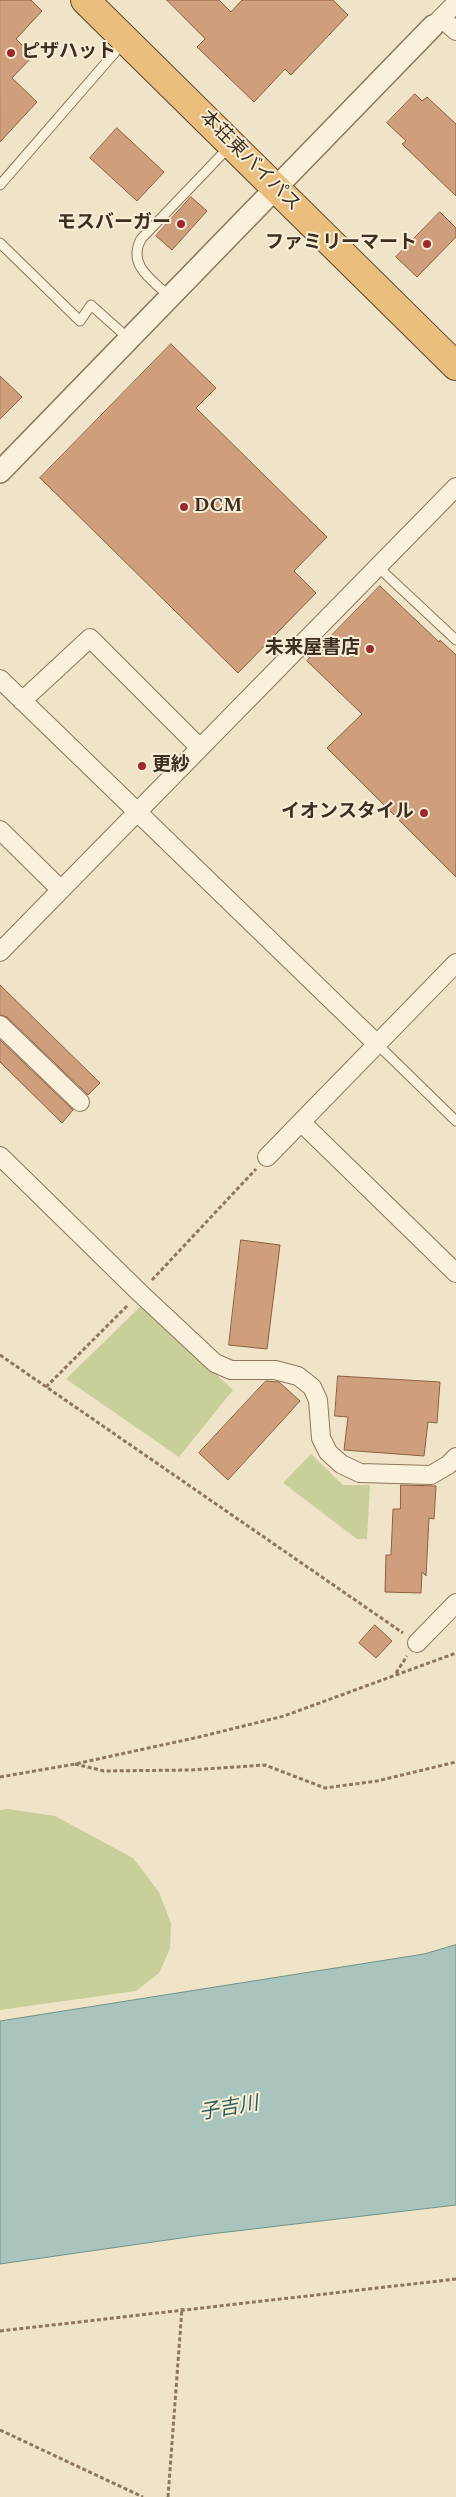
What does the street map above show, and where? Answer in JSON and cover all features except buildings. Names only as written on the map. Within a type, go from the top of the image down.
[{"type":"highway","name":"本荘東バイパス","points":[[85,0],[456,366]]},
{"type":"street","points":[[0,472],[275,187],[456,3]]},
{"type":"street","points":[[437,22],[456,31]]},
{"type":"street","points":[[0,952],[138,814],[200,748],[456,487]]},
{"type":"street","points":[[22,701],[90,638],[200,748]]},
{"type":"street","points":[[0,679],[377,1044]]},
{"type":"street","points":[[0,830],[61,890]]},
{"type":"street","points":[[268,1157],[377,1044],[454,970]]},
{"type":"street","points":[[0,1025],[80,1102]]},
{"type":"street","points":[[301,1122],[456,1273]]},
{"type":"street","points":[[0,1156],[140,1293],[215,1362],[232,1370],[275,1370],[298,1376],[312,1387],[318,1400],[321,1438],[328,1452],[341,1464],[360,1472],[431,1475],[448,1465],[456,1457]]},
{"type":"street","points":[[417,1642],[456,1603]]},
{"type":"lane","points":[[0,185],[126,40]]},
{"type":"lane","points":[[170,296],[143,270],[136,255],[137,247],[141,239],[232,144]]},
{"type":"lane","points":[[0,243],[80,321],[91,306],[128,339]]},
{"type":"lane","points":[[378,567],[456,640]]},
{"type":"lane","points":[[377,1044],[456,1120]]},
{"type":"path","points":[[46,1387],[140,1293],[268,1157]]},
{"type":"path","points":[[0,1355],[417,1642]]},
{"type":"path","points":[[0,1777],[75,1764],[284,1716],[456,1653]]},
{"type":"path","points":[[75,1764],[104,1771],[190,1770],[265,1765],[325,1788],[377,1781],[456,1762]]},
{"type":"path","points":[[0,2330],[182,2308],[456,2279]]},
{"type":"path","points":[[168,2497],[182,2308]]},
{"type":"path","points":[[0,2430],[143,2497]]},
{"type":"green space","points":[[142,1305],[233,1390],[179,1457],[66,1379]]},
{"type":"green space","points":[[311,1454],[343,1485],[370,1485],[367,1539],[357,1539],[283,1483]]},
{"type":"green space","points":[[8,1809],[55,1816],[133,1858],[159,1892],[171,1923],[170,1949],[159,1973],[136,1991],[0,2010],[0,1810]]},
{"type":"water","name":"子吉川","points":[[456,1945],[456,2205],[202,2235],[0,2264],[0,2021],[424,1954]]},
{"type":"place","name":"ピザハット","points":[[11,53]]},
{"type":"place","name":"モスバーガー","points":[[181,224]]},
{"type":"place","name":"ファミリーマート","points":[[427,244]]},
{"type":"place","name":"DCM","points":[[184,507]]},
{"type":"place","name":"未来屋書店","points":[[370,649]]},
{"type":"place","name":"更紗","points":[[142,766]]},
{"type":"place","name":"イオンスタイル","points":[[424,813]]}]
